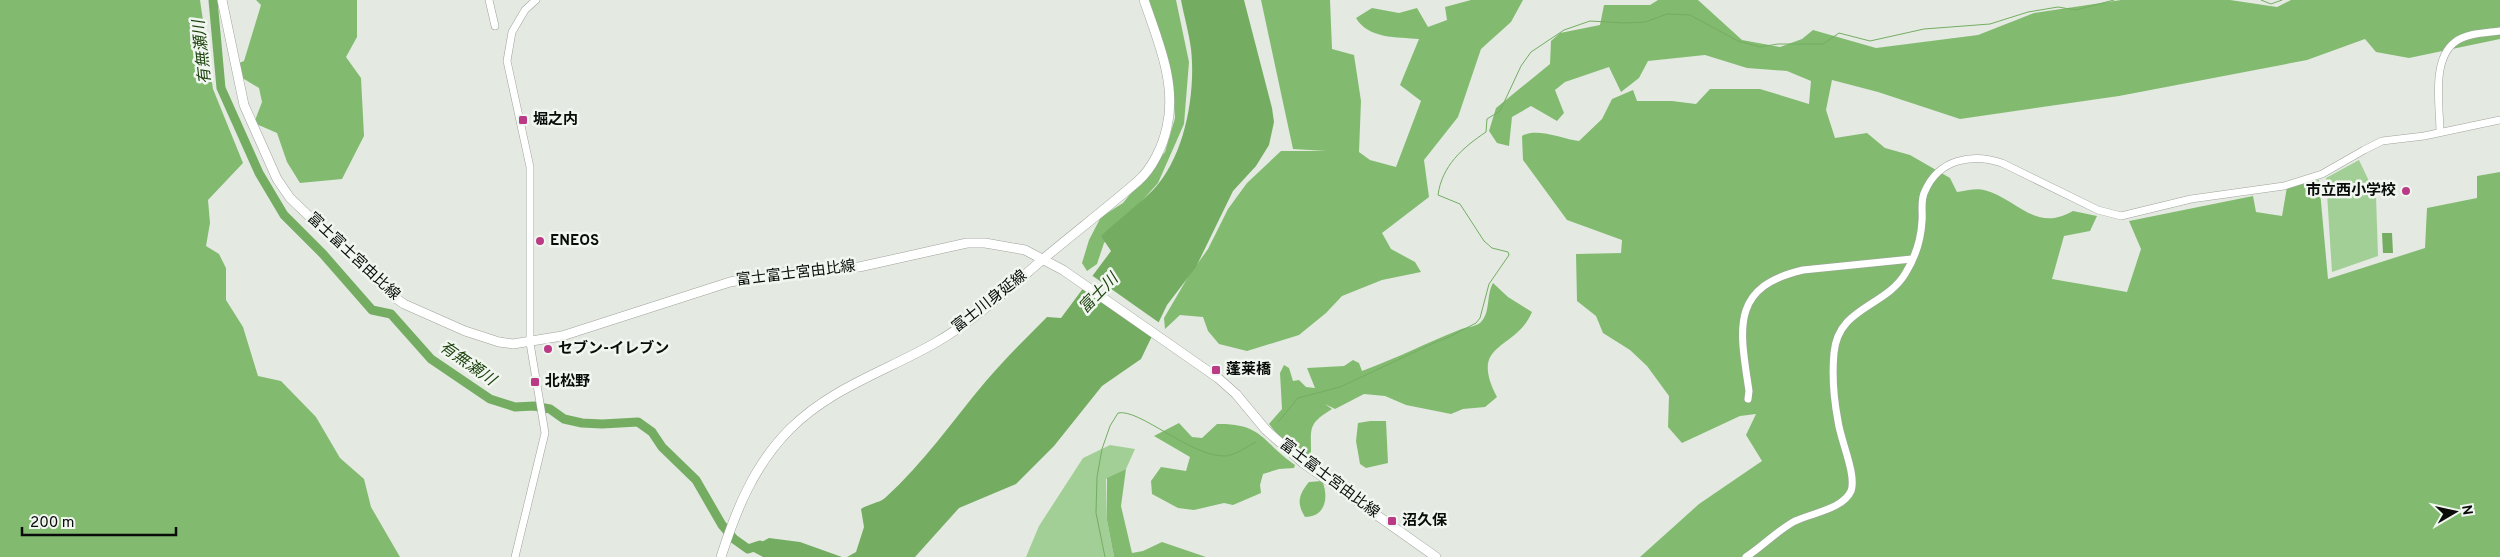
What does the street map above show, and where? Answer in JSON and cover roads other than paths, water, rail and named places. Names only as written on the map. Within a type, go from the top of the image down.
[{"type":"main road","name":"富士富士宮由比線","points":[[222,0],[244,105],[277,179],[290,198],[394,297],[404,304],[465,331],[498,342],[530,343],[562,336],[730,282],[757,276],[859,267],[967,243],[985,242],[1025,250],[1063,270],[1181,351],[1236,394],[1266,430],[1302,463],[1436,557]]},
{"type":"main road","name":"富士川身延線","points":[[721,557],[738,507],[746,490],[773,447],[809,412],[849,386],[951,333],[1005,292],[1138,181],[1155,158],[1162,143],[1170,114],[1168,79],[1144,0]]},
{"type":"street","points":[[490,0],[495,26]]},
{"type":"street","points":[[515,557],[544,442],[544,422],[530,343],[530,167],[507,61],[512,32],[525,10],[536,0]]},
{"type":"street","points":[[2440,132],[2440,73],[2445,53],[2456,42],[2468,36],[2500,31]]},
{"type":"street","points":[[1746,557],[1795,522],[1839,503],[1852,490],[1851,473],[1838,421],[1834,352],[1840,331],[1849,318],[1891,292],[1905,275],[1919,243],[1925,191],[1935,176],[1958,160],[1986,157],[2098,210],[2120,216],[2191,199],[2284,186],[2322,174],[2382,142],[2500,120]]},
{"type":"street","points":[[1748,399],[1749,390],[1741,339],[1742,321],[1749,302],[1759,288],[1786,274],[1803,270],[1912,259]]},
{"type":"water","name":"富士川","points":[[1181,0],[1244,0],[1274,122],[1269,145],[1256,166],[1233,191],[1196,267],[1167,305],[1141,359],[1102,386],[1054,446],[1016,484],[959,508],[915,557],[847,557],[856,552],[864,527],[861,509],[883,500],[899,485],[993,373],[1047,317],[1061,318],[1111,251],[1101,236],[1147,196],[1164,176],[1173,160],[1186,124],[1192,85],[1191,49]]},
{"type":"water","points":[[2382,233],[2392,233],[2393,253],[2383,253]]},
{"type":"water","points":[[769,538],[800,542],[842,557],[763,557],[748,549]]},
{"type":"waterway","name":"有無瀬川","points":[[213,0],[221,88],[259,173],[284,215],[323,254],[372,310],[391,314],[431,359],[490,399],[515,407],[534,406],[550,409],[564,419],[582,423],[638,422],[652,432],[662,447],[696,480],[722,525],[734,539],[748,549],[760,545]]},
{"type":"waterway","points":[[1278,422],[1298,398],[1340,387],[1449,337],[1476,323],[1480,318],[1489,284],[1509,255],[1508,252],[1492,248],[1484,241],[1460,204],[1438,195],[1440,185],[1454,159],[1461,151],[1486,132],[1487,119],[1500,111],[1521,66],[1531,52],[1564,30],[1590,21],[1645,22],[1667,14],[1690,15],[1738,41],[1760,47],[1778,44],[1823,44],[1839,33],[1870,41],[1924,29],[1990,24],[2028,12],[2058,7],[2076,10],[2114,0]]},
{"type":"waterway","points":[[2261,0],[2271,4],[2282,0]]},
{"type":"waterway","points":[[1105,557],[1096,513],[1097,477],[1102,449],[1110,426],[1118,413],[1127,413],[1139,418],[1182,442],[1212,454],[1229,456],[1256,442]]},
{"type":"place","name":"堀之内","points":[[523,120]]},
{"type":"place","name":"市立西小学校","points":[[2406,191]]},
{"type":"place","name":"ENEOS","points":[[540,241]]},
{"type":"place","name":"セブン-イレブン","points":[[548,349]]},
{"type":"place","name":"蓬莱橋","points":[[1216,370]]},
{"type":"place","name":"北松野","points":[[535,382]]},
{"type":"place","name":"沼久保","points":[[1392,521]]}]
